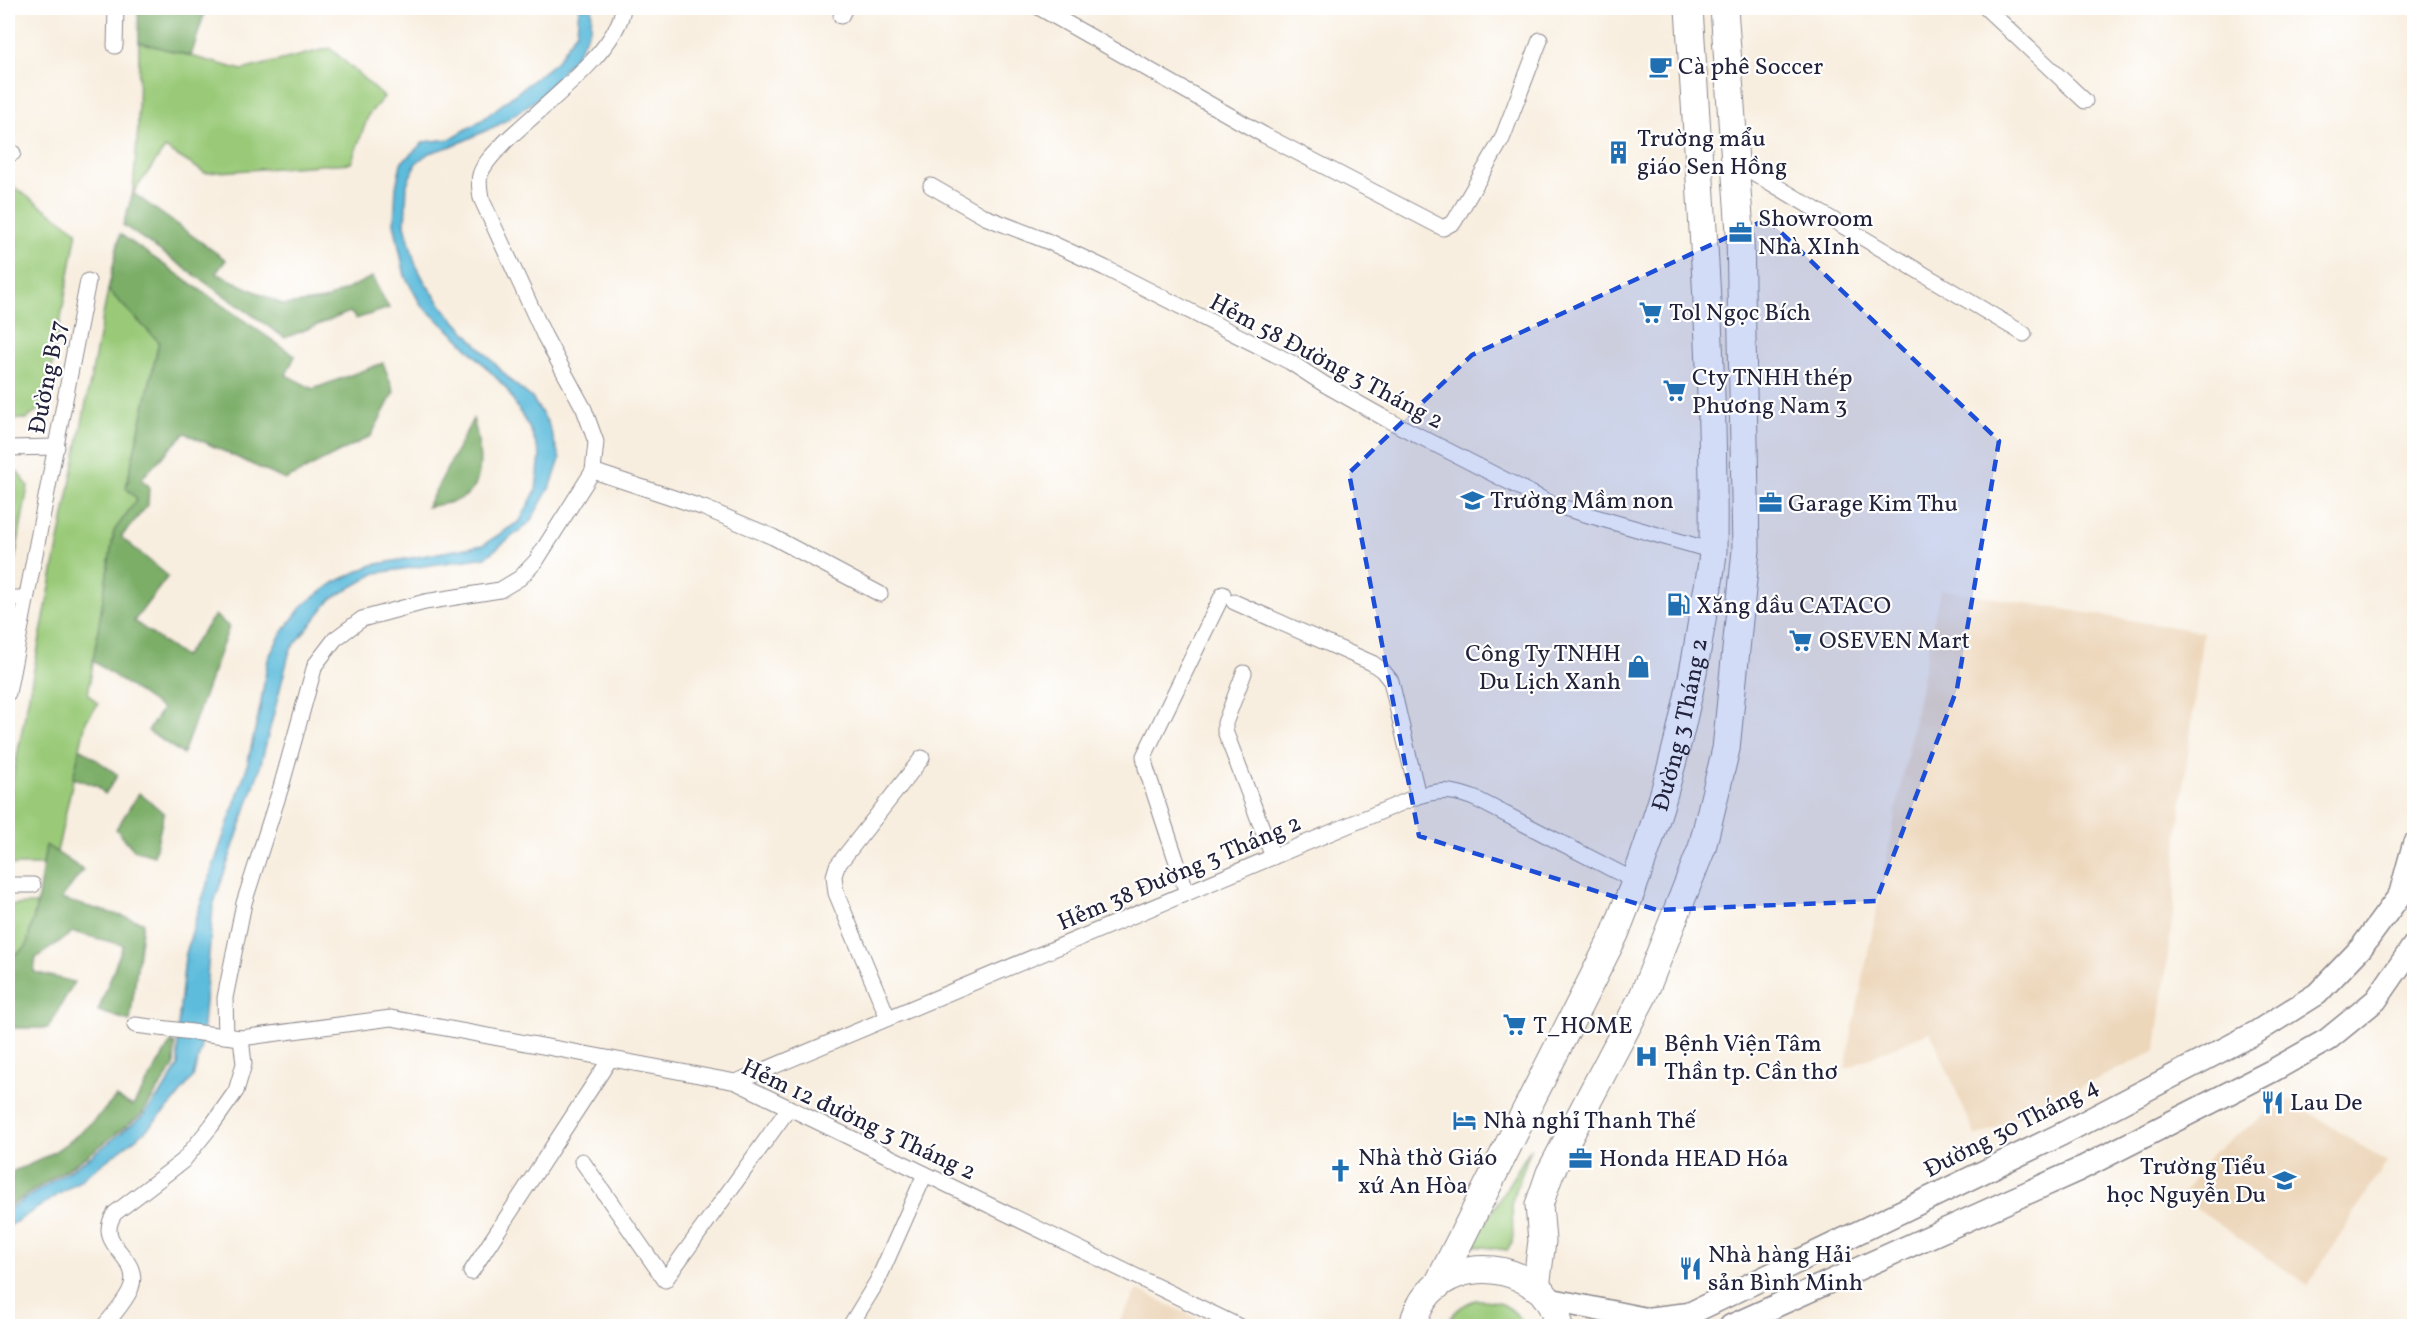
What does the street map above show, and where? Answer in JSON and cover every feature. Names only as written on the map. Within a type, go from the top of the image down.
[{"type":"highway","name":"Đường 3 Tháng 2","points":[[1413,1324],[1423,1302],[1437,1286],[1605,954],[1635,881],[1679,741],[1696,657],[1713,551],[1713,423],[1689,8]]},
{"type":"highway","name":"Đường 3 Tháng 2","points":[[1541,1293],[1542,1241],[1539,1205],[1550,1173],[1643,996],[1702,848],[1726,749],[1746,550],[1740,232],[1724,8]]},
{"type":"highway","points":[[1437,1286],[1454,1275],[1473,1269],[1494,1268],[1513,1273],[1541,1293],[1556,1314],[1558,1326]]},
{"type":"main road","name":"Đường 30 Tháng 4","points":[[1541,1293],[1646,1319],[1689,1314],[2062,1134],[2255,1033],[2317,994],[2361,948],[2400,895],[2415,844]]},
{"type":"main road","points":[[1731,1326],[2078,1170],[2272,1071],[2327,1040],[2376,1000],[2415,945]]},
{"type":"main road","points":[[2062,1134],[2078,1170]]},
{"type":"street","points":[[115,46],[116,8]]},
{"type":"street","points":[[104,1326],[131,1288],[133,1276],[130,1267],[107,1234],[107,1223],[115,1213],[183,1161],[236,1091],[244,1064],[230,1037],[225,998],[244,903],[281,787],[315,665],[335,639],[362,619],[425,602],[500,590],[520,578],[536,561],[593,471],[596,442],[584,409],[544,335],[481,198],[479,176],[489,158],[600,54],[613,34],[623,8]]},
{"type":"street","points":[[1040,8],[1264,135],[1443,228],[1454,222],[1502,139],[1540,40]]},
{"type":"street","points":[[1986,8],[2085,101]]},
{"type":"street","points":[[1734,161],[2024,334]]},
{"type":"street","name":"Hẻm 58 Đường 3 Tháng 2","points":[[931,186],[984,217],[1105,268],[1290,362],[1386,419],[1554,505],[1713,551]]},
{"type":"street","name":"Đường B37","points":[[8,693],[88,281]]},
{"type":"street","points":[[8,448],[57,447]]},
{"type":"street","points":[[593,471],[704,508],[763,533],[880,594]]},
{"type":"street","points":[[8,598],[26,598]]},
{"type":"street","points":[[1187,893],[1144,756],[1149,742],[1229,598],[1372,663],[1387,675],[1391,681],[1418,796]]},
{"type":"street","points":[[1244,673],[1225,723],[1225,731],[1273,857]]},
{"type":"street","points":[[888,1018],[836,893],[834,876],[844,857],[922,758]]},
{"type":"street","name":"Hẻm 38 Đường 3 Tháng 2","points":[[736,1082],[1418,796],[1440,790],[1459,792],[1478,800],[1635,881]]},
{"type":"street","points":[[8,885],[33,885]]},
{"type":"street","name":"Hẻm 12 đường 3 Tháng 2","points":[[135,1025],[230,1037],[391,1018],[736,1082],[1238,1326]]},
{"type":"street","points":[[471,1272],[610,1059]]},
{"type":"street","points":[[582,1161],[665,1280],[789,1108]]},
{"type":"street","points":[[850,1326],[878,1280],[925,1174]]},
{"type":"highlighted area","points":[[1767,219],[1999,441],[1957,689],[1876,901],[1657,910],[1419,836],[1349,473],[1472,355]]},
{"type":"shaded area","points":[[1940,589],[2203,632],[2178,834],[2173,914],[2156,1051],[1976,1137],[1930,1031],[1845,1069]]},
{"type":"shaded area","name":"Trường Tiểu học Nguyễn Du","points":[[2288,1099],[2387,1162],[2308,1285],[2180,1198],[2212,1153]]},
{"type":"shaded area","points":[[1138,1290],[1213,1326],[1117,1326]]},
{"type":"green space","points":[[138,8],[206,8],[191,56],[139,42]]},
{"type":"green space","points":[[139,42],[242,70],[330,48],[384,97],[369,114],[351,163],[205,173],[165,148],[133,193],[138,127]]},
{"type":"green space","points":[[8,183],[77,231],[45,404],[27,419],[8,419]]},
{"type":"green space","points":[[133,193],[226,260],[216,273],[284,305],[324,300],[372,277],[389,308],[356,319],[350,312],[285,338],[123,225]]},
{"type":"green space","points":[[120,234],[295,356],[286,375],[313,389],[383,363],[394,392],[371,436],[285,480],[185,433],[141,479],[149,486],[148,505],[121,537],[168,576],[134,621],[184,657],[215,615],[229,627],[183,754],[148,731],[162,709],[93,661],[114,531],[137,499],[126,488],[159,342],[108,290]]},
{"type":"green space","points":[[108,290],[159,342],[126,488],[138,499],[114,531],[88,694],[98,704],[86,721],[57,852],[46,846],[43,865],[8,865],[8,802]]},
{"type":"green space","points":[[473,419],[480,459],[477,480],[473,488],[458,500],[427,507]]},
{"type":"green space","points":[[8,472],[18,472],[28,486],[14,564],[8,569]]},
{"type":"green space","points":[[80,748],[118,775],[105,794],[97,786],[73,778]]},
{"type":"green space","points":[[139,793],[164,813],[154,856],[134,850],[116,829]]},
{"type":"green space","points":[[46,845],[83,870],[61,899],[143,922],[130,1021],[98,1011],[123,945],[73,932],[36,958],[34,972],[74,982],[48,1028],[8,1028],[8,959],[26,947],[37,904]]},
{"type":"green space","points":[[37,904],[26,947],[8,959],[8,905]]},
{"type":"green space","points":[[171,1042],[175,1044],[174,1066],[142,1114],[87,1156],[8,1207],[8,1192],[13,1171],[43,1158],[70,1141],[94,1121],[116,1097],[133,1106]]},
{"type":"green space","points":[[1531,1148],[1512,1201],[1513,1242],[1507,1250],[1475,1246],[1474,1241]]},
{"type":"green space","points":[[1475,1300],[1497,1302],[1510,1308],[1523,1326],[1445,1326],[1457,1310]]},
{"type":"water","points":[[579,8],[592,8],[591,27],[578,52],[543,95],[500,124],[455,145],[429,153],[416,163],[407,184],[405,225],[415,263],[426,284],[446,311],[511,381],[532,398],[548,423],[560,459],[552,483],[530,522],[486,557],[376,573],[331,599],[290,650],[259,771],[213,906],[201,1049],[193,1077],[173,1103],[143,1133],[78,1182],[8,1227],[8,1210],[90,1157],[143,1116],[165,1088],[178,1066],[178,1026],[185,957],[197,914],[246,770],[268,659],[281,634],[303,605],[335,582],[372,565],[483,545],[520,521],[536,490],[540,456],[531,431],[506,388],[457,337],[421,305],[405,276],[394,223],[396,187],[401,163],[424,142],[450,139],[482,120],[556,62],[577,31]]},
{"type":"place","name":"Cà phê Soccer","points":[[1660,66]]},
{"type":"place","name":"Trường mẩu giáo Sen Hồng","points":[[1619,152]]},
{"type":"place","name":"Showroom Nhà XInh","points":[[1740,232]]},
{"type":"place","name":"Tol Ngọc Bích","points":[[1651,312]]},
{"type":"place","name":"Cty TNHH thép Phương Nam 3","points":[[1674,391]]},
{"type":"place","name":"Trường Mầm non","points":[[1472,500]]},
{"type":"place","name":"Garage Kim Thu","points":[[1770,503]]},
{"type":"place","name":"Xăng dầu CATACO","points":[[1678,605]]},
{"type":"place","name":"OSEVEN Mart","points":[[1801,640]]},
{"type":"place","name":"Công Ty TNHH Du Lịch Xanh","points":[[1639,667]]},
{"type":"place","name":"T_HOME","points":[[1515,1025]]},
{"type":"place","name":"Bệnh Viện Tâm Thần tp. Cần thơ","points":[[1646,1057]]},
{"type":"place","name":"Lau De","points":[[2272,1102]]},
{"type":"place","name":"Nhà nghỉ Thanh Thế","points":[[1465,1120]]},
{"type":"place","name":"Honda HEAD Hóa","points":[[1581,1158]]},
{"type":"place","name":"Nhà thờ Giáo xứ An Hòa","points":[[1340,1171]]},
{"type":"place","name":"Trường Tiểu học Nguyễn Du","points":[[2284,1180]]},
{"type":"place","name":"Nhà hàng Hải sản Bình Minh","points":[[1690,1268]]}]
